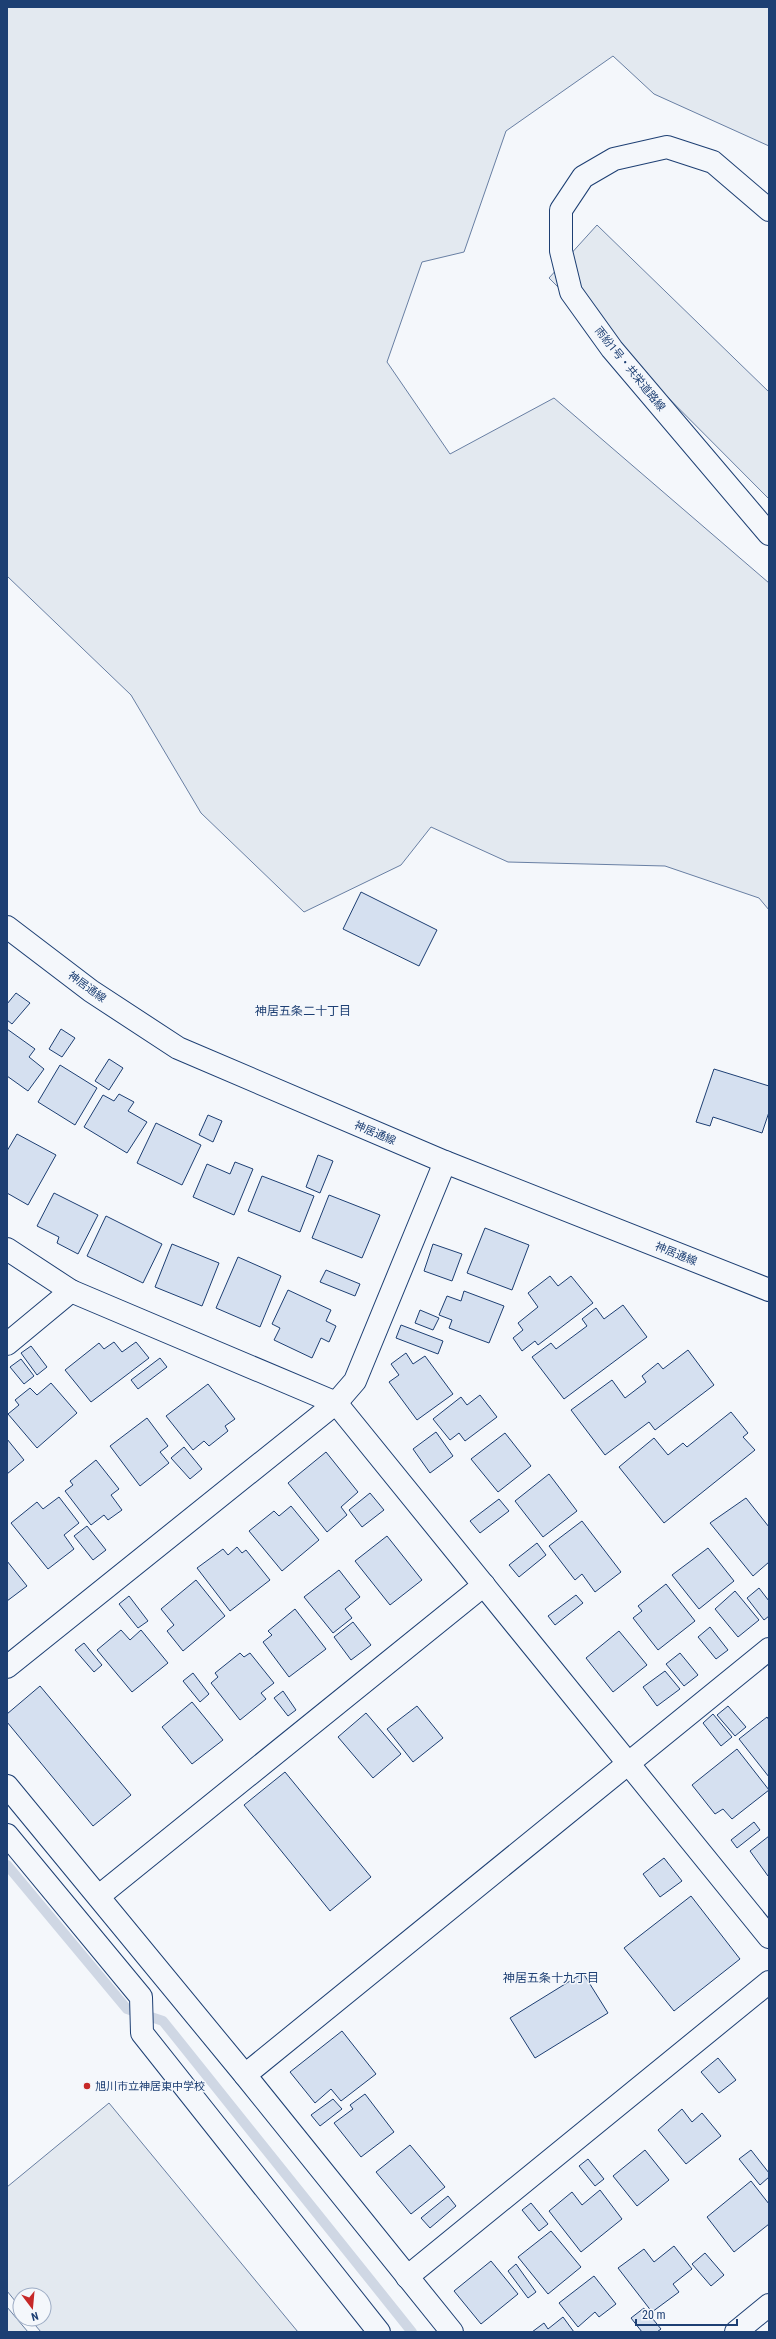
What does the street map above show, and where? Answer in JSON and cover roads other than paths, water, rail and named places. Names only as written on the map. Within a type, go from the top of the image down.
[{"type":"street","name":"雨紛1号・共栄道路線","points":[[769,210],[712,162],[667,147],[614,159],[582,177],[561,210],[561,251],[571,292],[612,349],[769,534]]},
{"type":"street","name":"神居通線","points":[[7,927],[91,991],[178,1048],[445,1162],[769,1290]]},
{"type":"street","points":[[7,1667],[336,1403],[355,1381],[445,1162]]},
{"type":"street","points":[[7,1249],[71,1291],[336,1403],[769,1937]]},
{"type":"street","points":[[7,1344],[71,1291]]},
{"type":"street","points":[[99,1896],[484,1584]]},
{"type":"street","points":[[245,2075],[769,1649]]},
{"type":"street","points":[[7,1786],[245,2075],[452,2332]]},
{"type":"street","points":[[7,1835],[141,1997],[142,2033],[379,2332]]},
{"type":"street","points":[[407,2277],[769,1982]]},
{"type":"street","points":[[736,2332],[769,2305]]},
{"type":"waterway","points":[[7,1865],[127,2009],[163,2021],[412,2332]]},
{"type":"place","name":"旭川市立神居東中学校","points":[[87,2086]]},
{"type":"district","name":"神居五条二十丁目","points":[[303,1011]]},
{"type":"district","name":"神居五条十九丁目","points":[[551,1978]]}]
